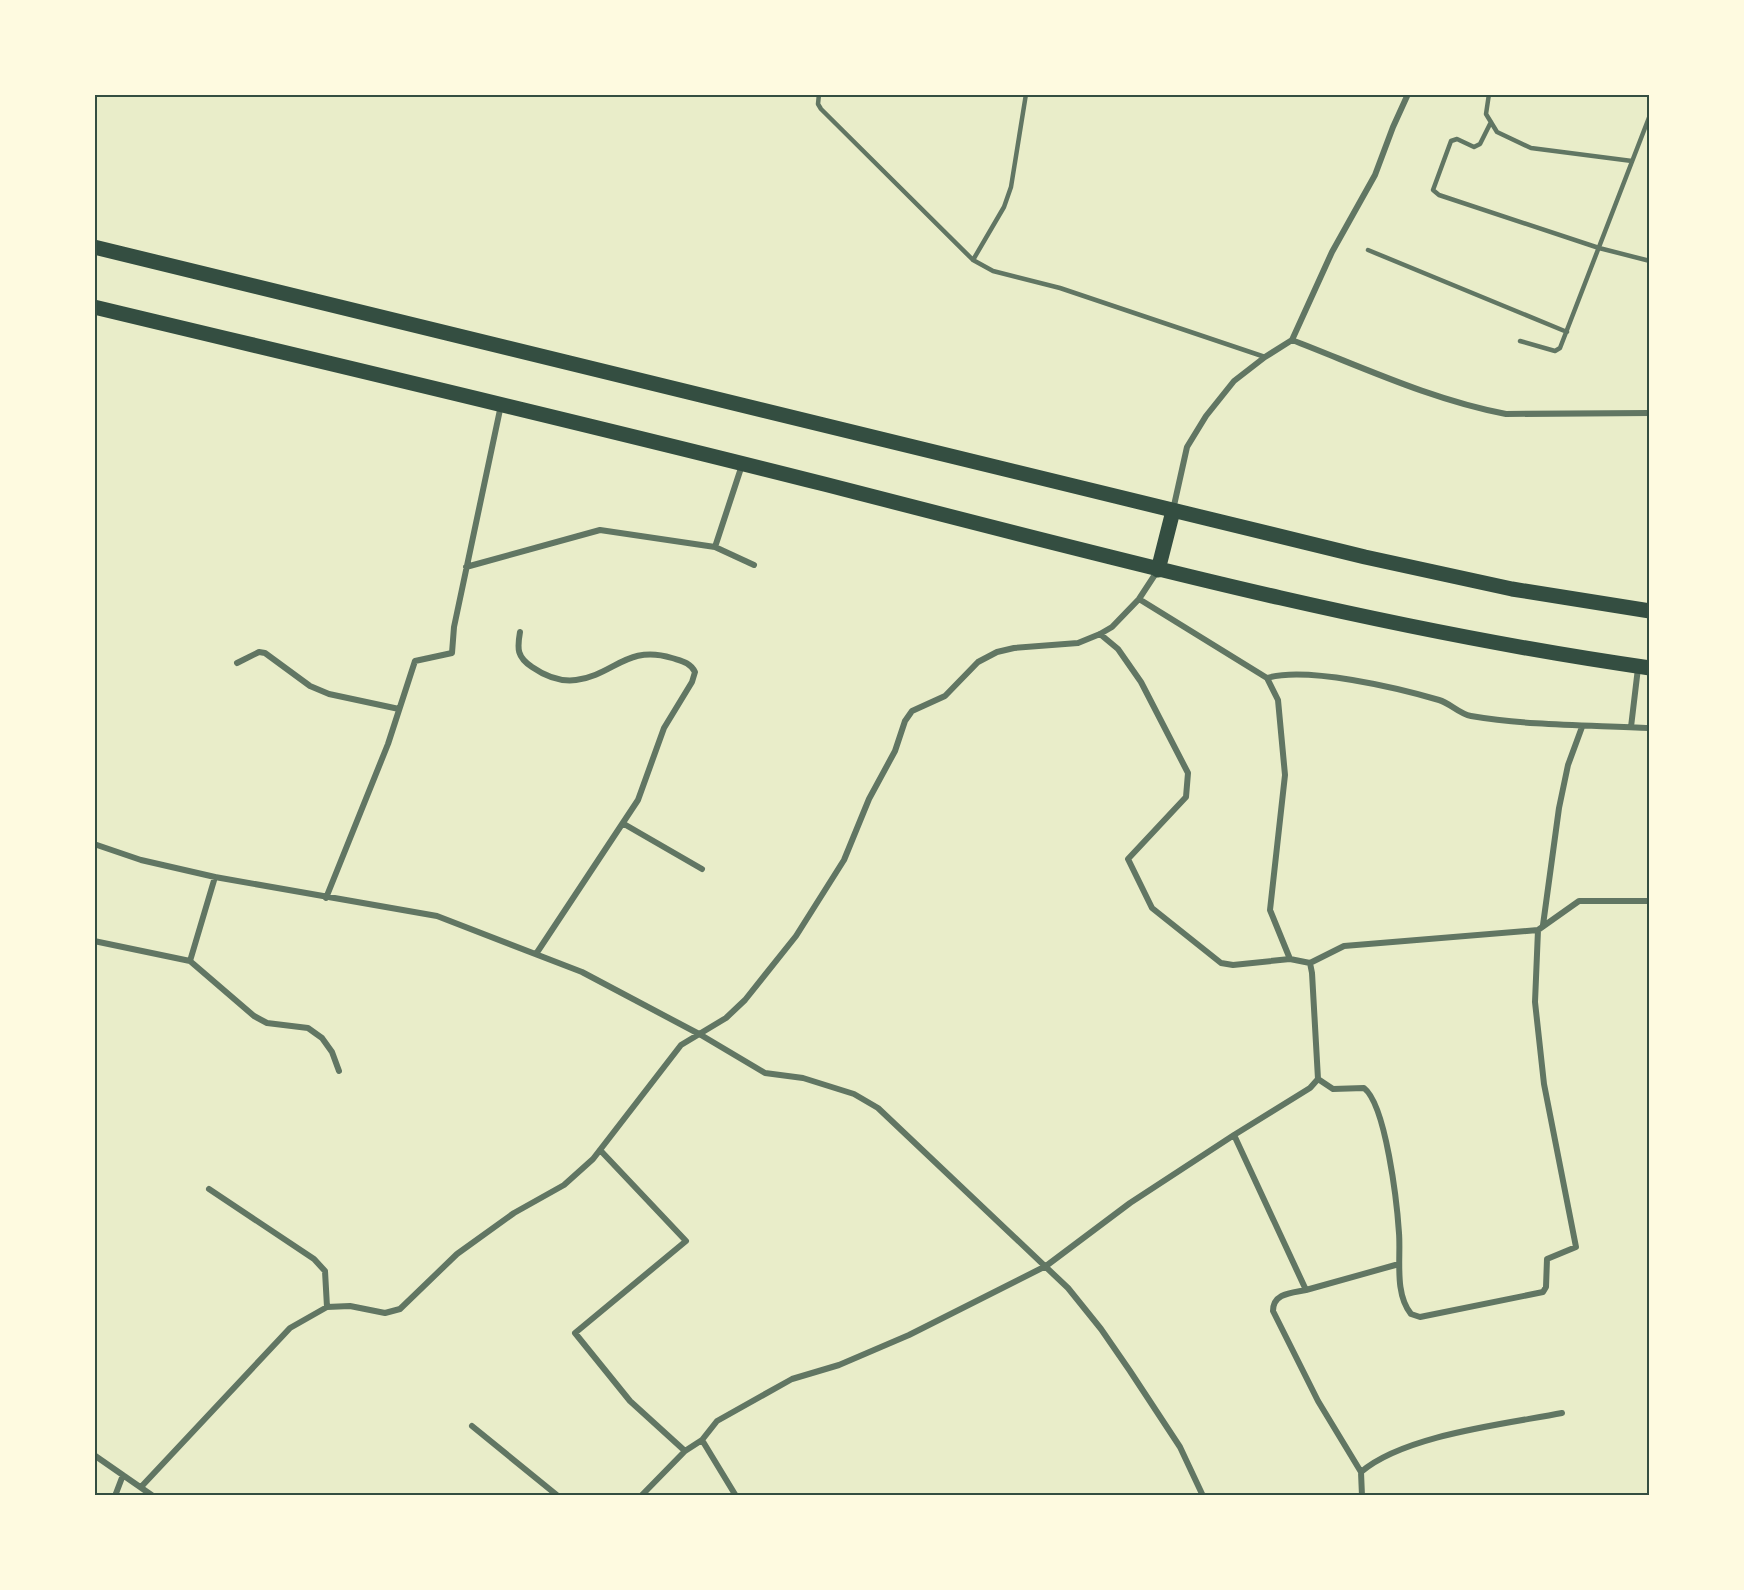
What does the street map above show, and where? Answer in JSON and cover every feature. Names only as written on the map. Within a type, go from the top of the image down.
[{"type":"main road","points":[[94,247],[1173,511],[1512,589],[1650,611]]},
{"type":"main road","points":[[94,307],[742,464],[1158,570],[1470,639],[1644,667]]},
{"type":"main road","points":[[1158,570],[1173,511]]},
{"type":"street","points":[[1173,511],[1187,447],[1199,426],[1234,381],[1292,340],[1332,252],[1376,175],[1408,94]]},
{"type":"street","points":[[1292,340],[1384,377],[1484,410],[1506,414],[1650,413]]},
{"type":"street","points":[[326,898],[399,709],[415,661],[452,652],[454,627],[501,405]]},
{"type":"street","points":[[715,547],[742,464]]},
{"type":"street","points":[[466,567],[600,530],[715,547],[754,565]]},
{"type":"street","points":[[141,1487],[290,1328],[327,1307],[350,1306],[385,1313],[400,1309],[457,1254],[514,1213],[564,1185],[600,1150],[681,1045],[726,1018],[745,1000],[796,936],[844,860],[869,799],[895,752],[904,721],[912,711],[945,696],[978,662],[998,652],[1014,648],[1078,643],[1100,634],[1112,627],[1139,599],[1158,570]]},
{"type":"street","points":[[1139,599],[1267,678],[1278,700],[1285,776],[1270,910],[1290,959]]},
{"type":"street","points":[[520,632],[517,651],[522,660],[553,678],[575,680],[588,677],[623,659],[648,654],[661,654],[692,666],[694,672],[692,682],[664,728],[638,800],[536,954]]},
{"type":"street","points":[[1100,634],[1118,649],[1141,682],[1188,773],[1186,797],[1128,859],[1152,908],[1221,963],[1233,965],[1290,959],[1310,963],[1344,946],[1540,928],[1579,901],[1650,901]]},
{"type":"street","points":[[237,663],[259,652],[265,653],[310,686],[329,694],[399,709]]},
{"type":"street","points":[[1631,727],[1644,667]]},
{"type":"street","points":[[1267,678],[1281,674],[1340,679],[1441,700],[1468,716],[1582,727],[1650,728]]},
{"type":"street","points":[[1318,1079],[1333,1089],[1364,1088],[1374,1101],[1390,1157],[1399,1234],[1401,1287],[1408,1310],[1420,1317],[1543,1292],[1546,1287],[1547,1259],[1572,1251],[1576,1247],[1544,1084],[1535,1002],[1540,928],[1559,808],[1568,765],[1582,727]]},
{"type":"street","points":[[624,824],[702,869]]},
{"type":"street","points":[[94,844],[141,860],[215,877],[437,916],[582,972],[701,1035],[765,1073],[804,1078],[854,1094],[878,1108],[1046,1266],[1101,1329],[1180,1447],[1203,1496]]},
{"type":"street","points":[[190,961],[215,877]]},
{"type":"street","points":[[94,941],[190,961],[254,1016],[267,1023],[308,1028],[322,1038],[332,1052],[339,1071]]},
{"type":"street","points":[[641,1496],[685,1451],[702,1440],[717,1421],[792,1379],[839,1365],[909,1335],[1046,1266],[1130,1203],[1234,1135],[1299,1097],[1318,1079],[1310,963]]},
{"type":"street","points":[[1234,1135],[1306,1290]]},
{"type":"street","points":[[600,1150],[686,1241],[575,1333],[630,1401],[685,1451]]},
{"type":"street","points":[[209,1189],[314,1258],[325,1270],[327,1307]]},
{"type":"street","points":[[1362,1496],[1361,1472],[1318,1401],[1273,1311],[1275,1301],[1280,1296],[1399,1264]]},
{"type":"street","points":[[1361,1472],[1375,1460],[1445,1436],[1562,1413]]},
{"type":"street","points":[[472,1426],[558,1496]]},
{"type":"street","points":[[702,1440],[736,1496]]},
{"type":"street","points":[[94,1455],[153,1496]]},
{"type":"street","points":[[115,1496],[123,1475]]},
{"type":"lane","points":[[819,94],[818,104],[821,108],[973,260],[993,271],[1060,288],[1265,357]]},
{"type":"lane","points":[[973,260],[1004,207],[1011,187],[1026,94]]},
{"type":"lane","points":[[1489,94],[1486,114],[1497,132],[1531,148],[1632,161]]},
{"type":"lane","points":[[1520,341],[1555,351],[1560,348],[1650,115]]},
{"type":"lane","points":[[1491,122],[1480,144],[1474,147],[1457,139],[1450,141],[1433,190],[1439,195],[1599,248],[1650,261]]},
{"type":"lane","points":[[1368,250],[1567,332]]}]
